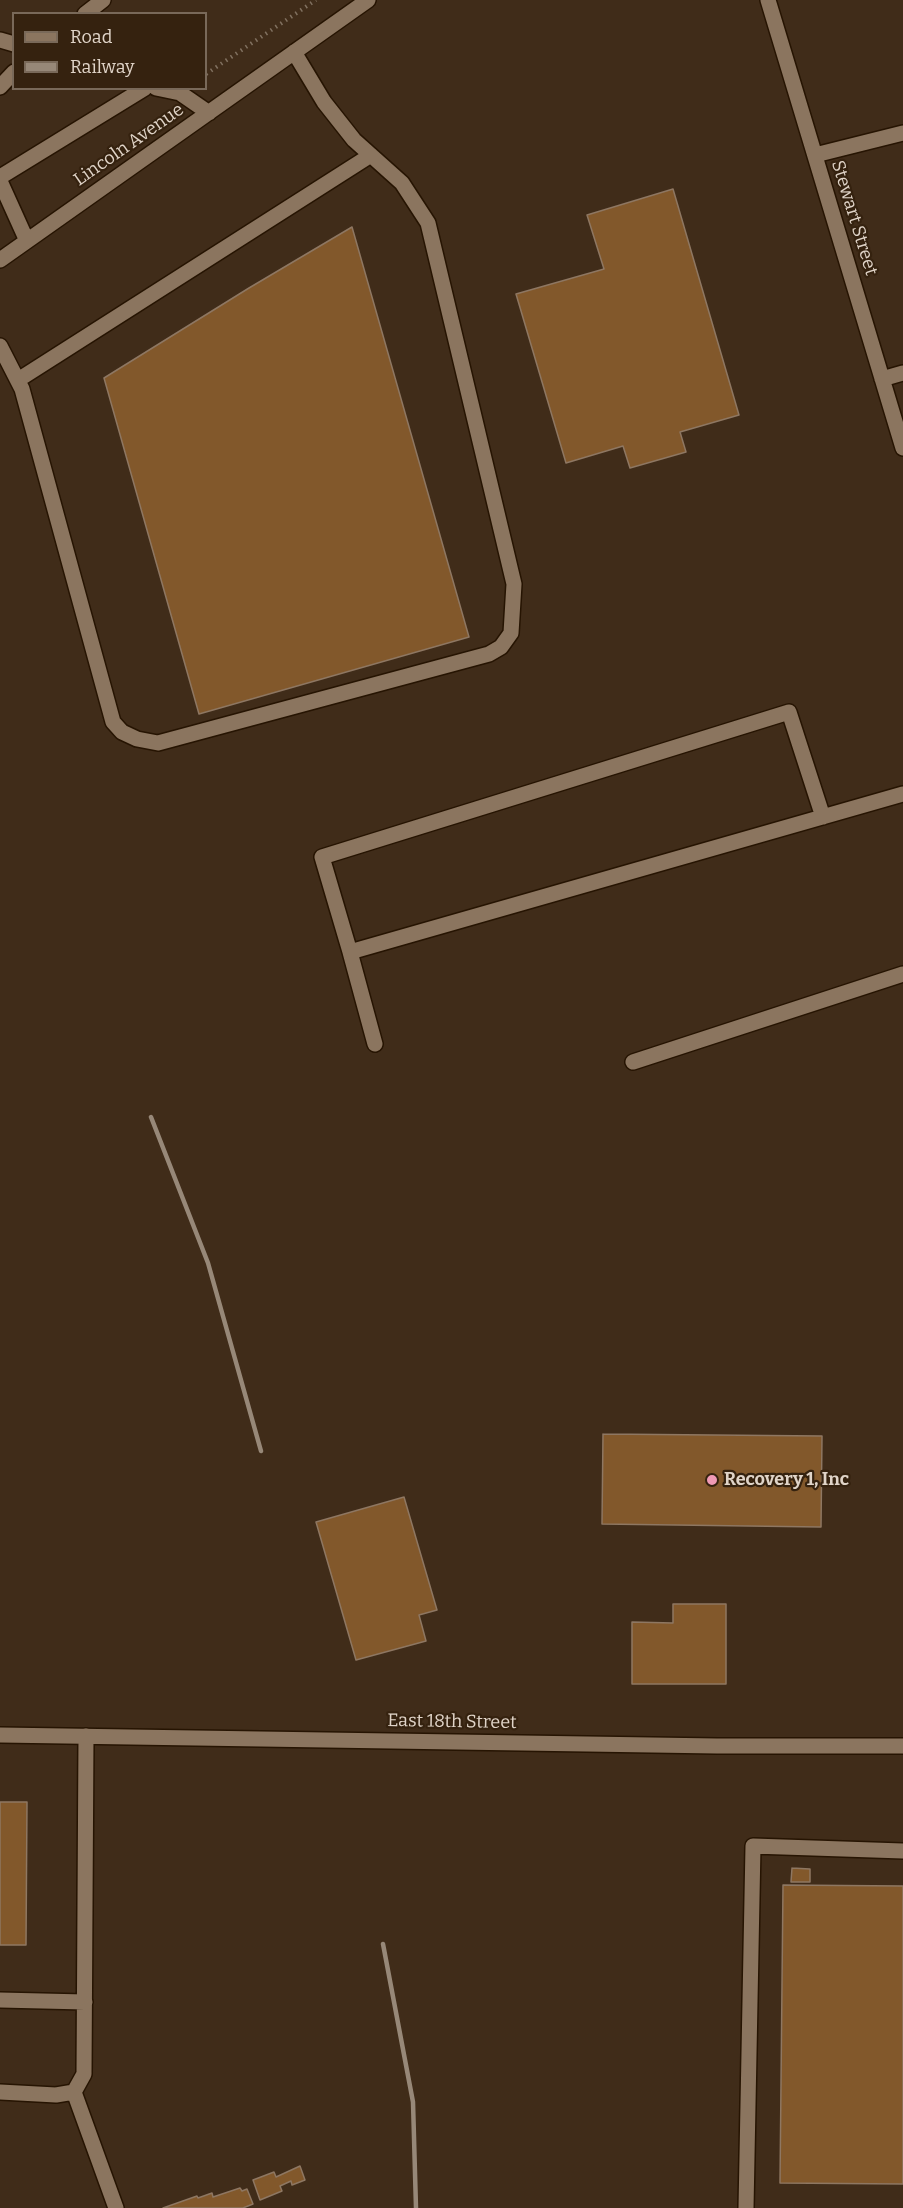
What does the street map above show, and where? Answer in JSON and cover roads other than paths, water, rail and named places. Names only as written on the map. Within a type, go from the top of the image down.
[{"type":"street","points":[[88,12],[103,0]]},
{"type":"street","name":"Lincoln Avenue","points":[[0,260],[368,0]]},
{"type":"street","name":"Stewart Street","points":[[768,0],[903,448]]},
{"type":"street","points":[[0,346],[22,388],[113,722],[122,732],[137,739],[158,743],[489,654],[501,647],[511,633],[514,584],[428,223],[402,183],[354,140],[324,102],[294,52]]},
{"type":"street","points":[[0,87],[12,74]]},
{"type":"street","points":[[27,241],[0,179],[142,90]]},
{"type":"street","points":[[166,90],[180,93],[209,113]]},
{"type":"street","points":[[815,155],[903,132]]},
{"type":"street","points":[[18,380],[371,155]]},
{"type":"street","points":[[882,379],[903,373]]},
{"type":"street","points":[[375,1044],[322,857],[789,712],[823,817]]},
{"type":"street","points":[[350,952],[903,794]]},
{"type":"street","points":[[633,1062],[903,974]]},
{"type":"street","name":"East 18th Street","points":[[0,1736],[717,1746],[903,1746]]},
{"type":"street","points":[[86,1737],[84,2074],[74,2092],[116,2208]]},
{"type":"street","points":[[746,2208],[753,1846],[903,1851]]},
{"type":"street","points":[[0,2000],[85,2002]]},
{"type":"street","points":[[0,2092],[56,2095],[74,2092]]},
{"type":"railway","points":[[151,1117],[208,1263],[261,1451]]},
{"type":"railway","points":[[383,1944],[413,2102],[416,2208]]},
{"type":"place","name":"Recovery 1, Inc","points":[[712,1480]]}]
